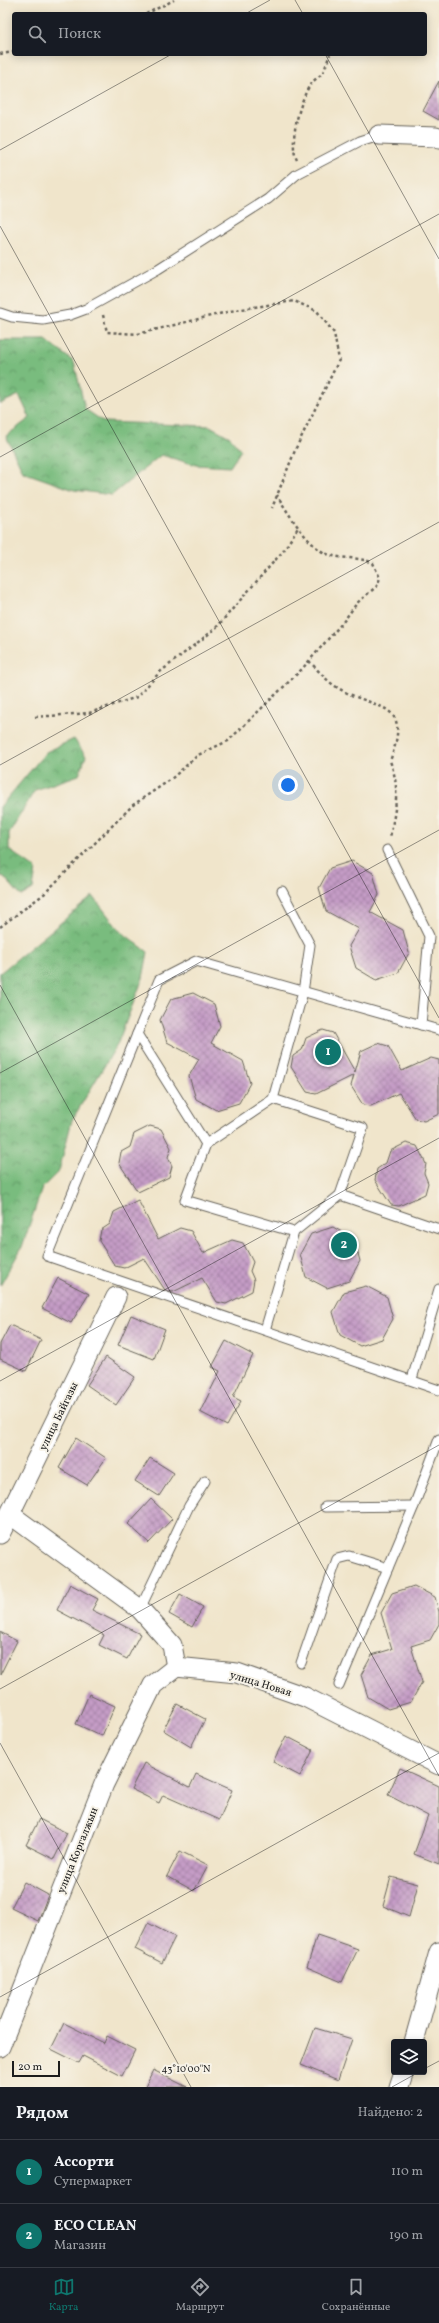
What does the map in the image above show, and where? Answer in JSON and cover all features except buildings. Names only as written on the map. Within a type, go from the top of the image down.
[{"type":"street","points":[[379,135],[436,137],[439,139]]},
{"type":"street","name":"улица Байгазы","points":[[0,1534],[116,1297]]},
{"type":"street","points":[[11,1514],[140,1609],[172,1645],[176,1667]]},
{"type":"street","name":"улица Новая","points":[[176,1667],[237,1672],[305,1697],[439,1765]]},
{"type":"street","name":"улица Коргалжын","points":[[0,2047],[104,1784],[153,1685],[176,1667]]},
{"type":"street","points":[[415,2039],[439,1952]]},
{"type":"street","points":[[399,2087],[403,2075]]},
{"type":"lane","points":[[0,313],[12,317],[43,320],[70,315],[86,309],[158,269],[268,199],[297,174],[360,141],[379,135]]},
{"type":"lane","points":[[387,850],[429,936],[421,1025]]},
{"type":"lane","points":[[282,891],[310,945],[303,992],[273,1099],[206,1144],[184,1200],[294,1232]]},
{"type":"lane","points":[[439,1030],[196,961],[159,980],[47,1256],[412,1379],[439,1390]]},
{"type":"lane","points":[[137,1034],[206,1144]]},
{"type":"lane","points":[[265,1330],[294,1232],[340,1194],[363,1128],[273,1099]]},
{"type":"lane","points":[[340,1194],[439,1229]]},
{"type":"lane","points":[[412,1379],[439,1289]]},
{"type":"lane","points":[[339,1685],[414,1506],[439,1439]]},
{"type":"lane","points":[[140,1609],[189,1506],[205,1481]]},
{"type":"lane","points":[[325,1507],[414,1506]]},
{"type":"lane","points":[[301,1663],[337,1559],[348,1556],[388,1568]]},
{"type":"path","points":[[150,12],[174,0]]},
{"type":"path","points":[[0,54],[12,52]]},
{"type":"path","points":[[309,168],[298,163],[294,154],[299,114],[310,84],[323,72],[329,56]]},
{"type":"path","points":[[106,310],[102,316],[107,332],[138,334],[235,310],[294,301],[317,310],[334,333],[339,360],[296,448],[272,508]]},
{"type":"path","points":[[0,927],[44,894],[133,805],[170,780],[198,755],[228,741],[309,661],[357,603],[377,586],[380,578],[373,563],[350,557],[328,554],[313,546],[277,495]]},
{"type":"path","points":[[35,717],[89,713],[137,697],[160,672],[214,629],[284,550],[298,526]]},
{"type":"path","points":[[309,661],[335,686],[391,712],[398,724],[394,749],[390,761],[395,776],[398,797],[387,850]]},
{"type":"green space","points":[[0,340],[46,340],[74,362],[85,409],[104,422],[210,426],[230,437],[241,450],[230,467],[196,465],[161,455],[112,495],[74,490],[23,472],[6,436],[30,418],[19,395],[0,404]]},
{"type":"green space","points":[[74,739],[86,756],[79,775],[35,790],[9,833],[9,850],[36,869],[33,889],[21,896],[3,876],[0,878],[0,807],[46,752]]},
{"type":"green space","points":[[93,896],[119,930],[148,952],[143,978],[117,1045],[72,1120],[59,1171],[42,1188],[22,1247],[0,1286],[0,973]]},
{"type":"place","name":"Ассорти","points":[[328,1052]]},
{"type":"place","name":"ECO CLEAN","points":[[344,1245]]}]
